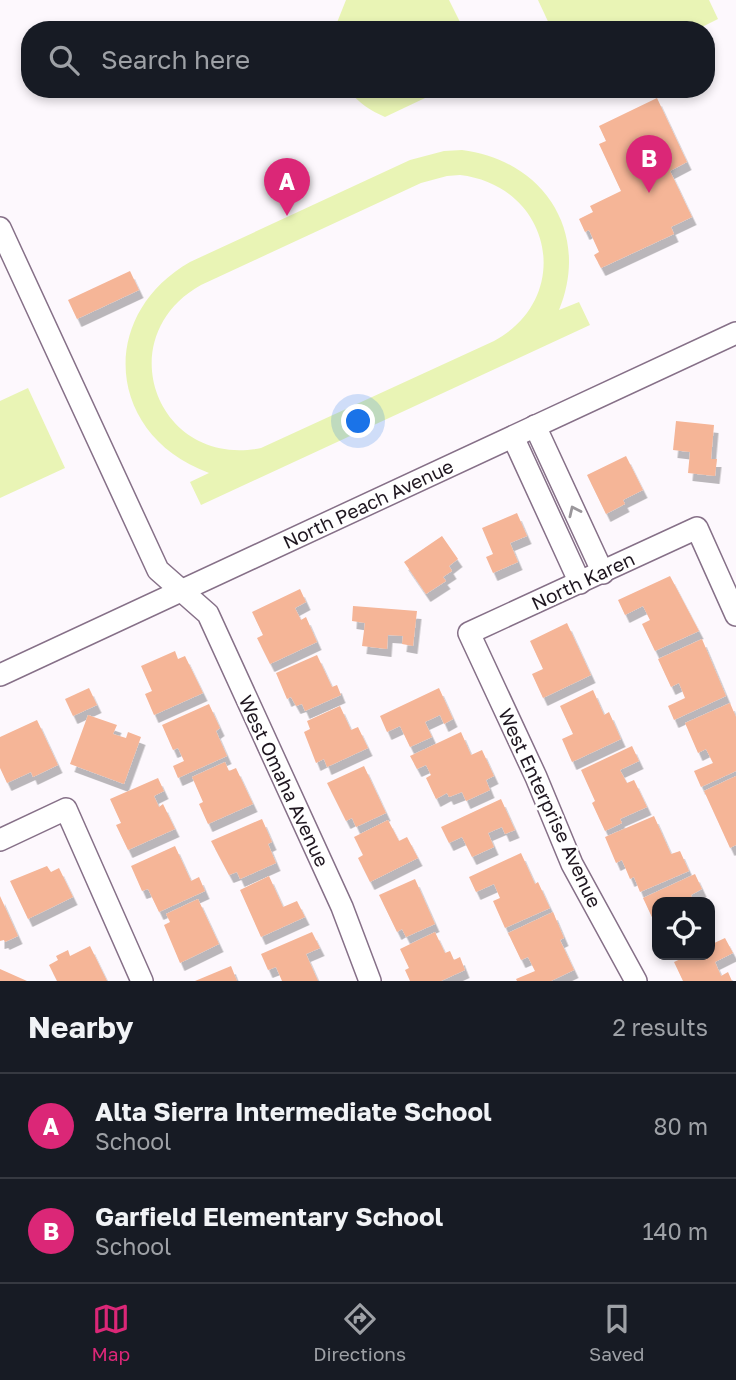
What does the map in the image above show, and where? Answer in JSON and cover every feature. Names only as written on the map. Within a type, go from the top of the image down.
[{"type":"street","name":"West Omaha Avenue","points":[[0,228],[158,570],[208,614],[342,907],[370,981]]},
{"type":"street","name":"North Peach Avenue","points":[[0,676],[736,333]]},
{"type":"street","points":[[535,426],[603,573]]},
{"type":"street","points":[[513,437],[580,583]]},
{"type":"street","name":"North Karen","points":[[469,633],[697,528],[736,615]]},
{"type":"street","name":"West Enterprise Avenue","points":[[469,633],[536,777],[572,864],[636,981]]},
{"type":"street","points":[[0,840],[66,809],[142,981]]},
{"type":"green space","points":[[346,0],[449,0],[460,21],[338,21]]},
{"type":"green space","points":[[538,0],[709,0],[718,19],[714,21],[548,21]]},
{"type":"green space","points":[[356,98],[425,98],[385,117]]},
{"type":"green space","points":[[462,150],[491,157],[516,168],[537,184],[553,204],[564,228],[569,254],[567,281],[559,310],[579,302],[590,325],[201,505],[190,482],[209,473],[175,456],[150,432],[133,404],[126,374],[128,343],[139,313],[160,285],[190,262],[410,160],[444,151]],"holes":[[[460,175],[491,183],[516,199],[533,221],[542,246],[543,272],[536,298],[520,322],[494,341],[261,448],[225,449],[195,439],[172,419],[157,394],[152,365],[157,335],[173,308],[201,285],[421,183]]]},
{"type":"green space","points":[[28,388],[65,468],[0,498],[0,401]]},
{"type":"building","points":[[657,98],[687,162],[670,171],[692,217],[671,227],[674,234],[601,268],[594,255],[599,252],[589,230],[585,232],[579,219],[593,212],[590,206],[621,191],[599,144],[606,141],[599,126]]},
{"type":"building","points":[[130,271],[139,290],[77,319],[68,300]]},
{"type":"building","points":[[676,421],[714,425],[711,459],[717,459],[715,476],[688,473],[690,452],[673,450]]},
{"type":"building","points":[[626,456],[643,490],[623,500],[625,504],[606,514],[587,475]]},
{"type":"building","points":[[517,513],[527,536],[510,543],[518,562],[493,573],[486,557],[493,554],[482,528]]},
{"type":"building","points":[[442,536],[458,559],[449,566],[452,571],[443,577],[446,581],[426,594],[404,562]]},
{"type":"building","points":[[670,576],[699,631],[655,651],[642,624],[650,620],[643,606],[625,615],[618,600]]},
{"type":"building","points":[[300,589],[306,602],[295,608],[301,620],[306,617],[317,642],[270,664],[257,638],[263,635],[252,612]]},
{"type":"building","points":[[353,606],[417,611],[413,646],[402,644],[403,636],[388,635],[387,649],[362,646],[365,623],[352,621]]},
{"type":"building","points":[[567,623],[591,675],[543,698],[532,674],[543,669],[530,641]]},
{"type":"building","points":[[702,639],[726,696],[674,720],[668,706],[685,698],[679,683],[671,687],[658,659]]},
{"type":"building","points":[[175,651],[178,659],[185,656],[203,693],[154,715],[145,694],[152,691],[141,666]]},
{"type":"building","points":[[317,655],[332,687],[337,685],[341,695],[305,711],[302,704],[296,706],[291,697],[287,699],[276,673]]},
{"type":"building","points":[[89,688],[97,705],[73,716],[65,699]]},
{"type":"building","points":[[439,688],[453,719],[444,724],[440,715],[425,722],[432,737],[410,747],[400,726],[387,732],[380,716]]},
{"type":"building","points":[[593,690],[604,715],[609,712],[621,739],[572,762],[562,739],[573,734],[560,706]]},
{"type":"building","points":[[730,703],[736,717],[736,771],[701,787],[694,771],[713,763],[706,749],[698,753],[685,723]]},
{"type":"building","points":[[209,704],[220,728],[216,731],[227,756],[178,778],[173,766],[184,761],[178,748],[173,750],[162,725]]},
{"type":"building","points":[[340,706],[351,730],[358,727],[368,748],[327,767],[324,759],[316,763],[304,732],[310,729],[307,721]]},
{"type":"building","points":[[88,715],[117,725],[113,734],[126,738],[128,732],[141,737],[124,784],[70,764]]},
{"type":"building","points":[[37,720],[58,765],[33,777],[31,772],[7,783],[0,768],[0,737]]},
{"type":"building","points":[[461,732],[471,755],[482,750],[494,776],[486,780],[490,790],[466,801],[462,792],[449,797],[447,793],[436,799],[426,778],[431,775],[426,765],[417,769],[410,756]]},
{"type":"building","points":[[632,746],[639,761],[620,770],[627,783],[634,780],[647,807],[620,819],[622,823],[605,831],[581,770]]},
{"type":"building","points":[[225,762],[229,771],[236,768],[253,804],[208,824],[199,804],[203,802],[192,777]]},
{"type":"building","points":[[364,766],[386,813],[356,827],[352,818],[346,821],[327,783]]},
{"type":"building","points":[[736,776],[736,845],[730,848],[704,791]]},
{"type":"building","points":[[158,778],[164,791],[154,796],[159,807],[163,804],[175,829],[128,850],[116,825],[121,823],[110,799]]},
{"type":"building","points":[[501,799],[515,830],[505,834],[502,827],[488,833],[494,847],[472,857],[462,837],[449,843],[441,827]]},
{"type":"building","points":[[654,816],[671,854],[680,851],[689,871],[640,892],[634,877],[630,879],[622,860],[616,863],[605,837]]},
{"type":"building","points":[[262,819],[272,842],[268,844],[276,863],[240,879],[237,872],[229,875],[211,841]]},
{"type":"building","points":[[388,820],[399,841],[407,837],[418,858],[370,882],[358,858],[363,855],[354,837]]},
{"type":"building","points":[[175,846],[191,881],[199,877],[205,891],[159,912],[148,889],[142,891],[131,866]]},
{"type":"building","points":[[521,853],[550,908],[505,928],[493,901],[500,898],[494,884],[476,892],[469,877]]},
{"type":"building","points":[[47,866],[51,872],[59,868],[73,897],[28,919],[10,881]]},
{"type":"building","points":[[695,874],[702,889],[691,895],[692,897],[652,897],[652,917],[643,898]]},
{"type":"building","points":[[269,876],[283,907],[297,901],[305,917],[261,937],[240,890]]},
{"type":"building","points":[[415,879],[435,924],[406,937],[402,929],[397,932],[379,895]]},
{"type":"building","points":[[0,896],[18,936],[5,942],[0,941]]},
{"type":"building","points":[[198,899],[219,944],[180,963],[164,925],[170,922],[166,914]]},
{"type":"building","points":[[553,912],[564,938],[560,940],[574,970],[551,981],[517,981],[516,979],[535,971],[528,957],[521,960],[508,933]]},
{"type":"building","points":[[312,932],[320,948],[306,954],[318,981],[282,981],[276,967],[268,970],[261,954]]},
{"type":"building","points":[[435,932],[445,953],[450,951],[454,960],[460,957],[465,970],[441,981],[410,981],[405,970],[409,968],[400,949]]},
{"type":"building","points":[[725,938],[733,953],[715,962],[721,976],[728,972],[732,981],[683,981],[674,962],[715,960],[715,943]]},
{"type":"building","points":[[90,946],[107,981],[57,981],[49,965],[58,960],[56,956],[68,950],[70,956]]},
{"type":"building","points":[[231,966],[237,981],[195,981]]},
{"type":"building","points":[[0,969],[27,981],[0,981]]},
{"type":"place","name":"Garfield Elementary School","points":[[649,193]]},
{"type":"place","name":"Alta Sierra Intermediate School","points":[[287,216]]}]
